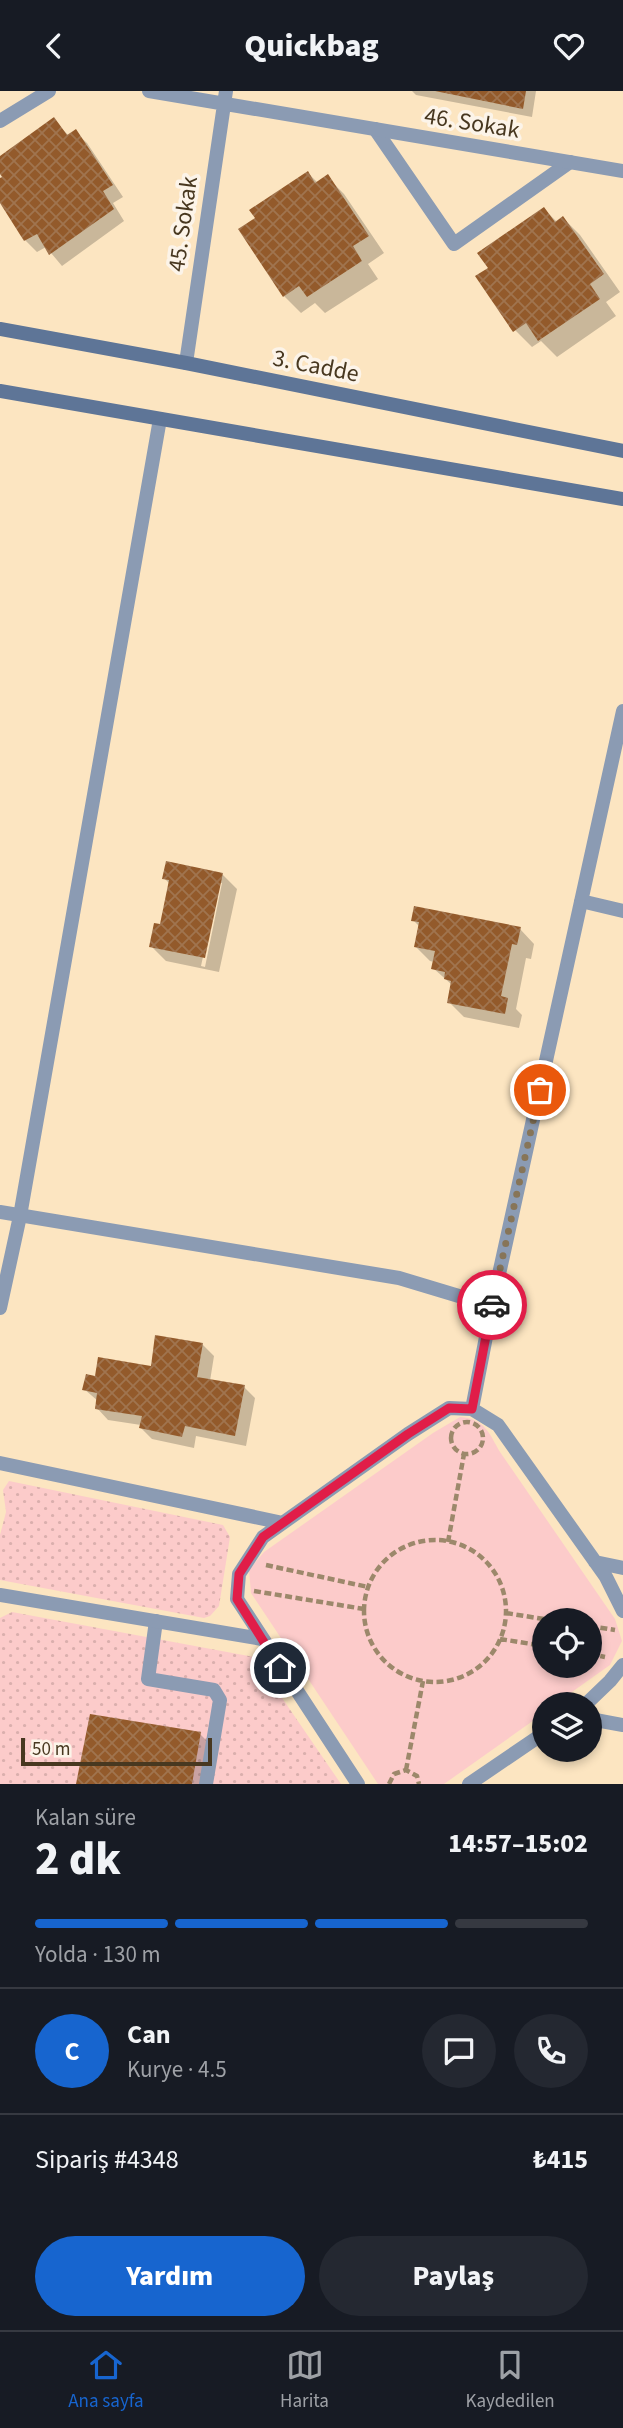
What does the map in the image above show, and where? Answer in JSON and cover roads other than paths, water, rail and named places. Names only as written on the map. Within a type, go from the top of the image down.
[{"type":"main road","name":"3. Cadde","points":[[0,330],[186,363],[623,451]]},
{"type":"main road","points":[[0,391],[623,499]]},
{"type":"street","points":[[0,121],[49,91]]},
{"type":"street","name":"46. Sokak","points":[[149,91],[225,98],[375,129],[623,170]]},
{"type":"street","name":"45. Sokak","points":[[186,363],[225,98]]},
{"type":"street","points":[[375,129],[454,244],[570,162]]},
{"type":"street","points":[[0,1308],[20,1216],[160,419]]},
{"type":"street","points":[[472,1409],[492,1306],[623,711]]},
{"type":"street","points":[[581,901],[623,911]]},
{"type":"street","points":[[0,1212],[399,1279],[492,1306]]},
{"type":"street","points":[[358,1784],[237,1599],[239,1574],[263,1537],[408,1434],[449,1408],[472,1409],[498,1426],[606,1577],[623,1611]]},
{"type":"street","points":[[0,1463],[283,1523]]},
{"type":"street","points":[[595,1562],[623,1568]]},
{"type":"street","points":[[0,1595],[262,1639]]},
{"type":"street","points":[[156,1621],[148,1679],[214,1690],[220,1700],[206,1784]]},
{"type":"street","points":[[599,1692],[623,1665]]},
{"type":"street","points":[[602,1721],[623,1725]]},
{"type":"street","points":[[469,1784],[532,1741]]}]
